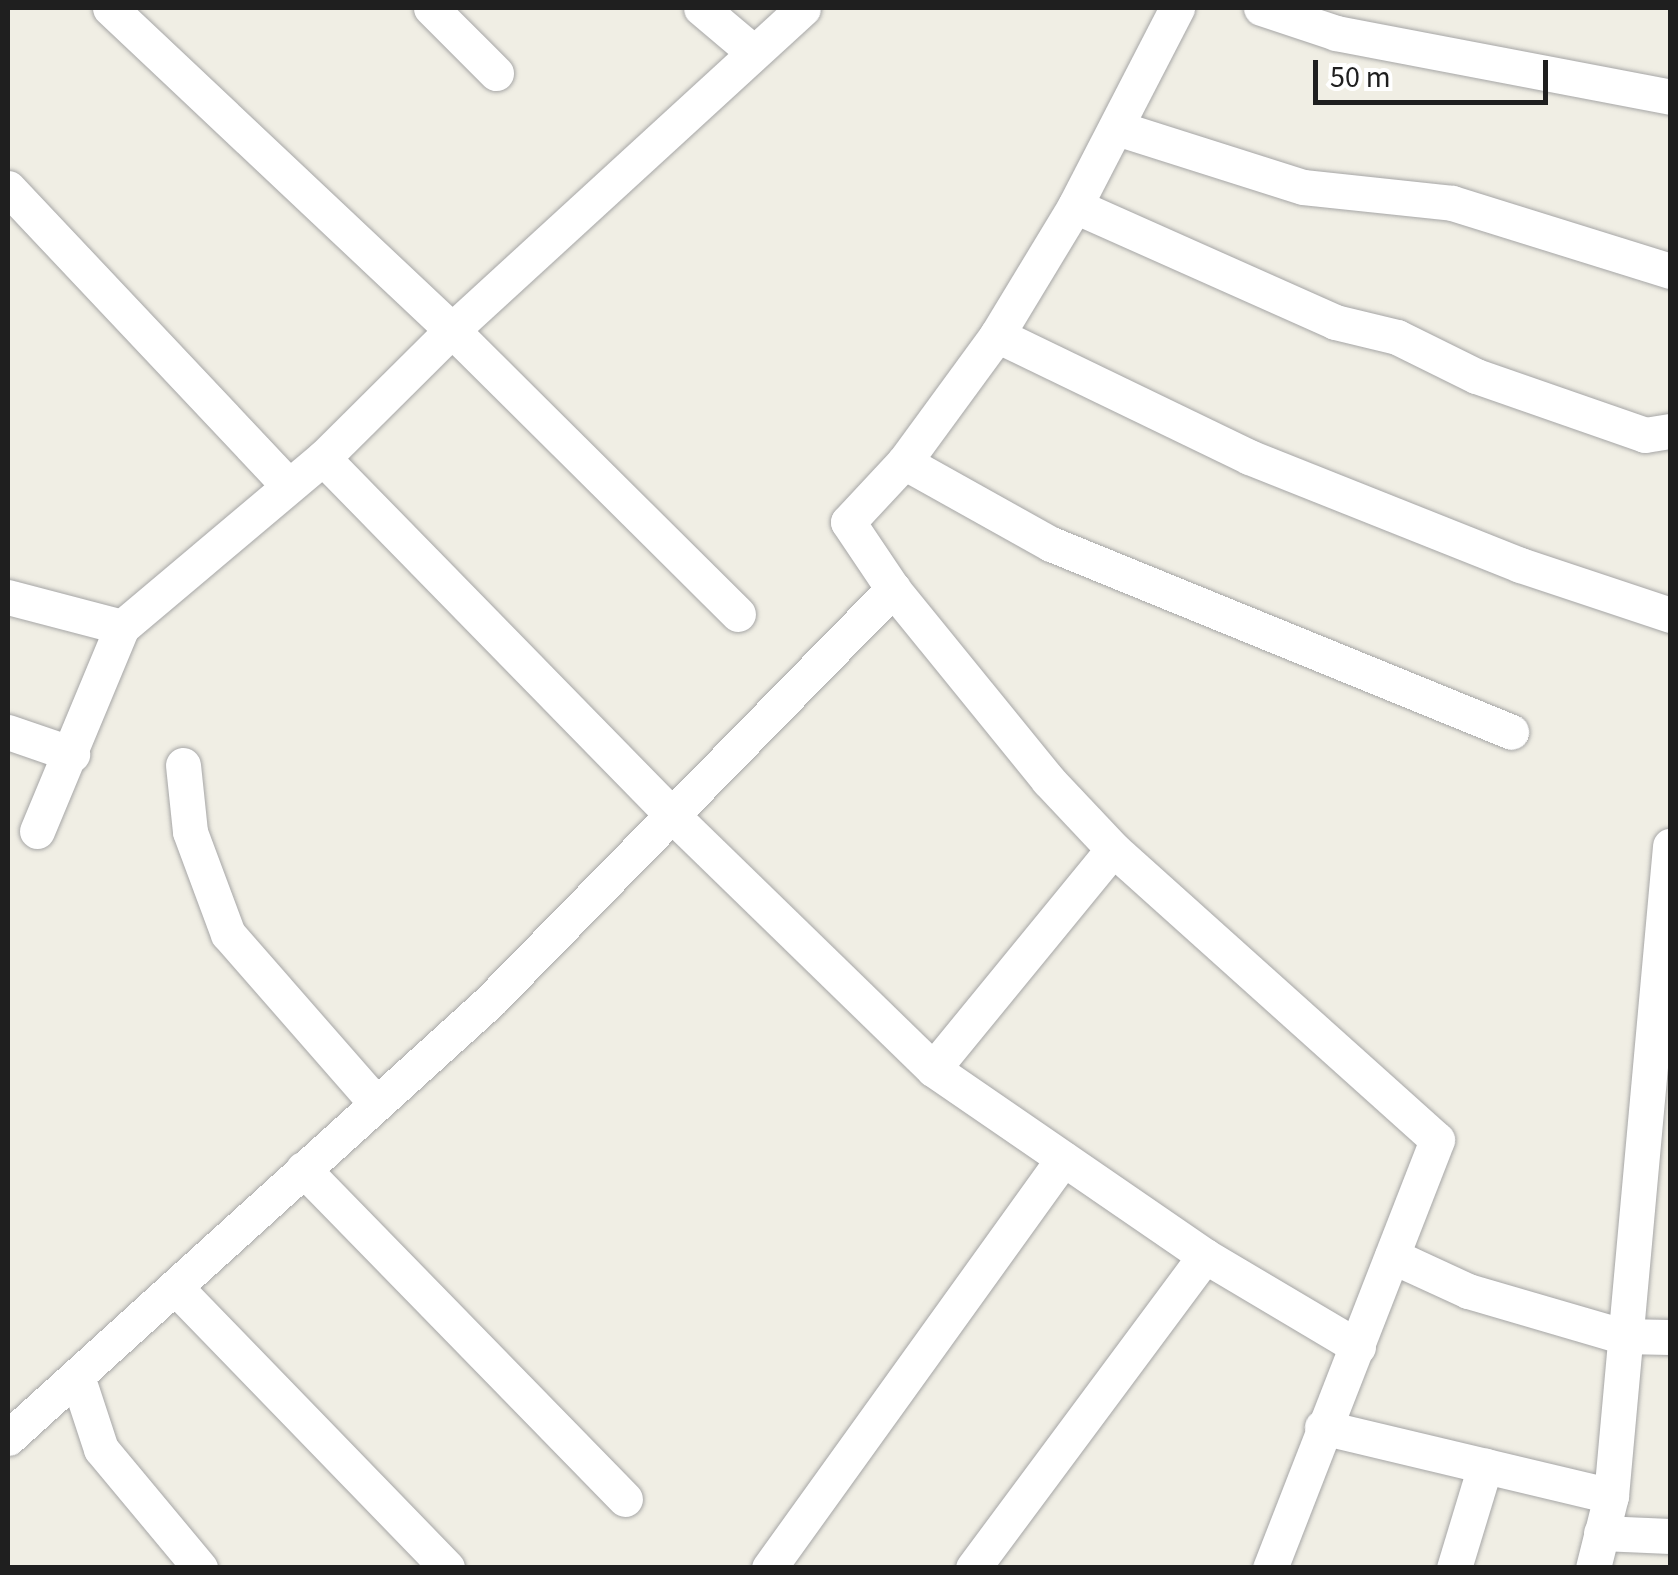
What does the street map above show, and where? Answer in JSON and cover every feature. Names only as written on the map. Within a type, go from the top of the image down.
[{"type":"street","points":[[110,8],[452,330],[738,614]]},
{"type":"street","points":[[430,8],[496,73]]},
{"type":"street","points":[[700,8],[754,52]]},
{"type":"street","points":[[37,831],[122,627],[323,458],[452,330],[803,8]]},
{"type":"street","points":[[1178,8],[1076,206],[997,335],[904,462],[848,522],[893,590],[1113,849],[1430,1129],[1436,1151],[1358,1347],[1322,1426],[1270,1568]]},
{"type":"street","points":[[1261,8],[1298,13],[1336,34],[1670,97]]},
{"type":"street","points":[[1117,128],[1302,187],[1452,203],[1670,270]]},
{"type":"street","points":[[8,188],[288,485]]},
{"type":"street","points":[[1076,206],[1336,322],[1398,337],[1476,376],[1646,435],[1670,431]]},
{"type":"street","points":[[997,335],[1249,457],[1520,566],[1670,615]]},
{"type":"street","points":[[323,458],[675,818],[933,1069],[1205,1256],[1358,1347]]},
{"type":"street","points":[[904,462],[1052,544],[1510,732]]},
{"type":"street","points":[[8,1438],[376,1103],[675,818],[893,590]]},
{"type":"street","points":[[8,597],[122,627]]},
{"type":"street","points":[[8,732],[72,754]]},
{"type":"street","points":[[182,764],[190,832],[228,934],[376,1103]]},
{"type":"street","points":[[1593,1568],[1611,1496],[1622,1336],[1670,846]]},
{"type":"street","points":[[933,1069],[1113,849]]},
{"type":"street","points":[[769,1568],[1063,1159]]},
{"type":"street","points":[[303,1169],[625,1499]]},
{"type":"street","points":[[973,1568],[1205,1256]]},
{"type":"street","points":[[1392,1256],[1468,1290],[1622,1336],[1670,1337]]},
{"type":"street","points":[[175,1287],[447,1568]]},
{"type":"street","points":[[77,1376],[101,1450],[200,1568]]},
{"type":"street","points":[[1322,1426],[1611,1496]]},
{"type":"street","points":[[1454,1568],[1485,1466]]},
{"type":"street","points":[[1601,1533],[1670,1536]]}]
